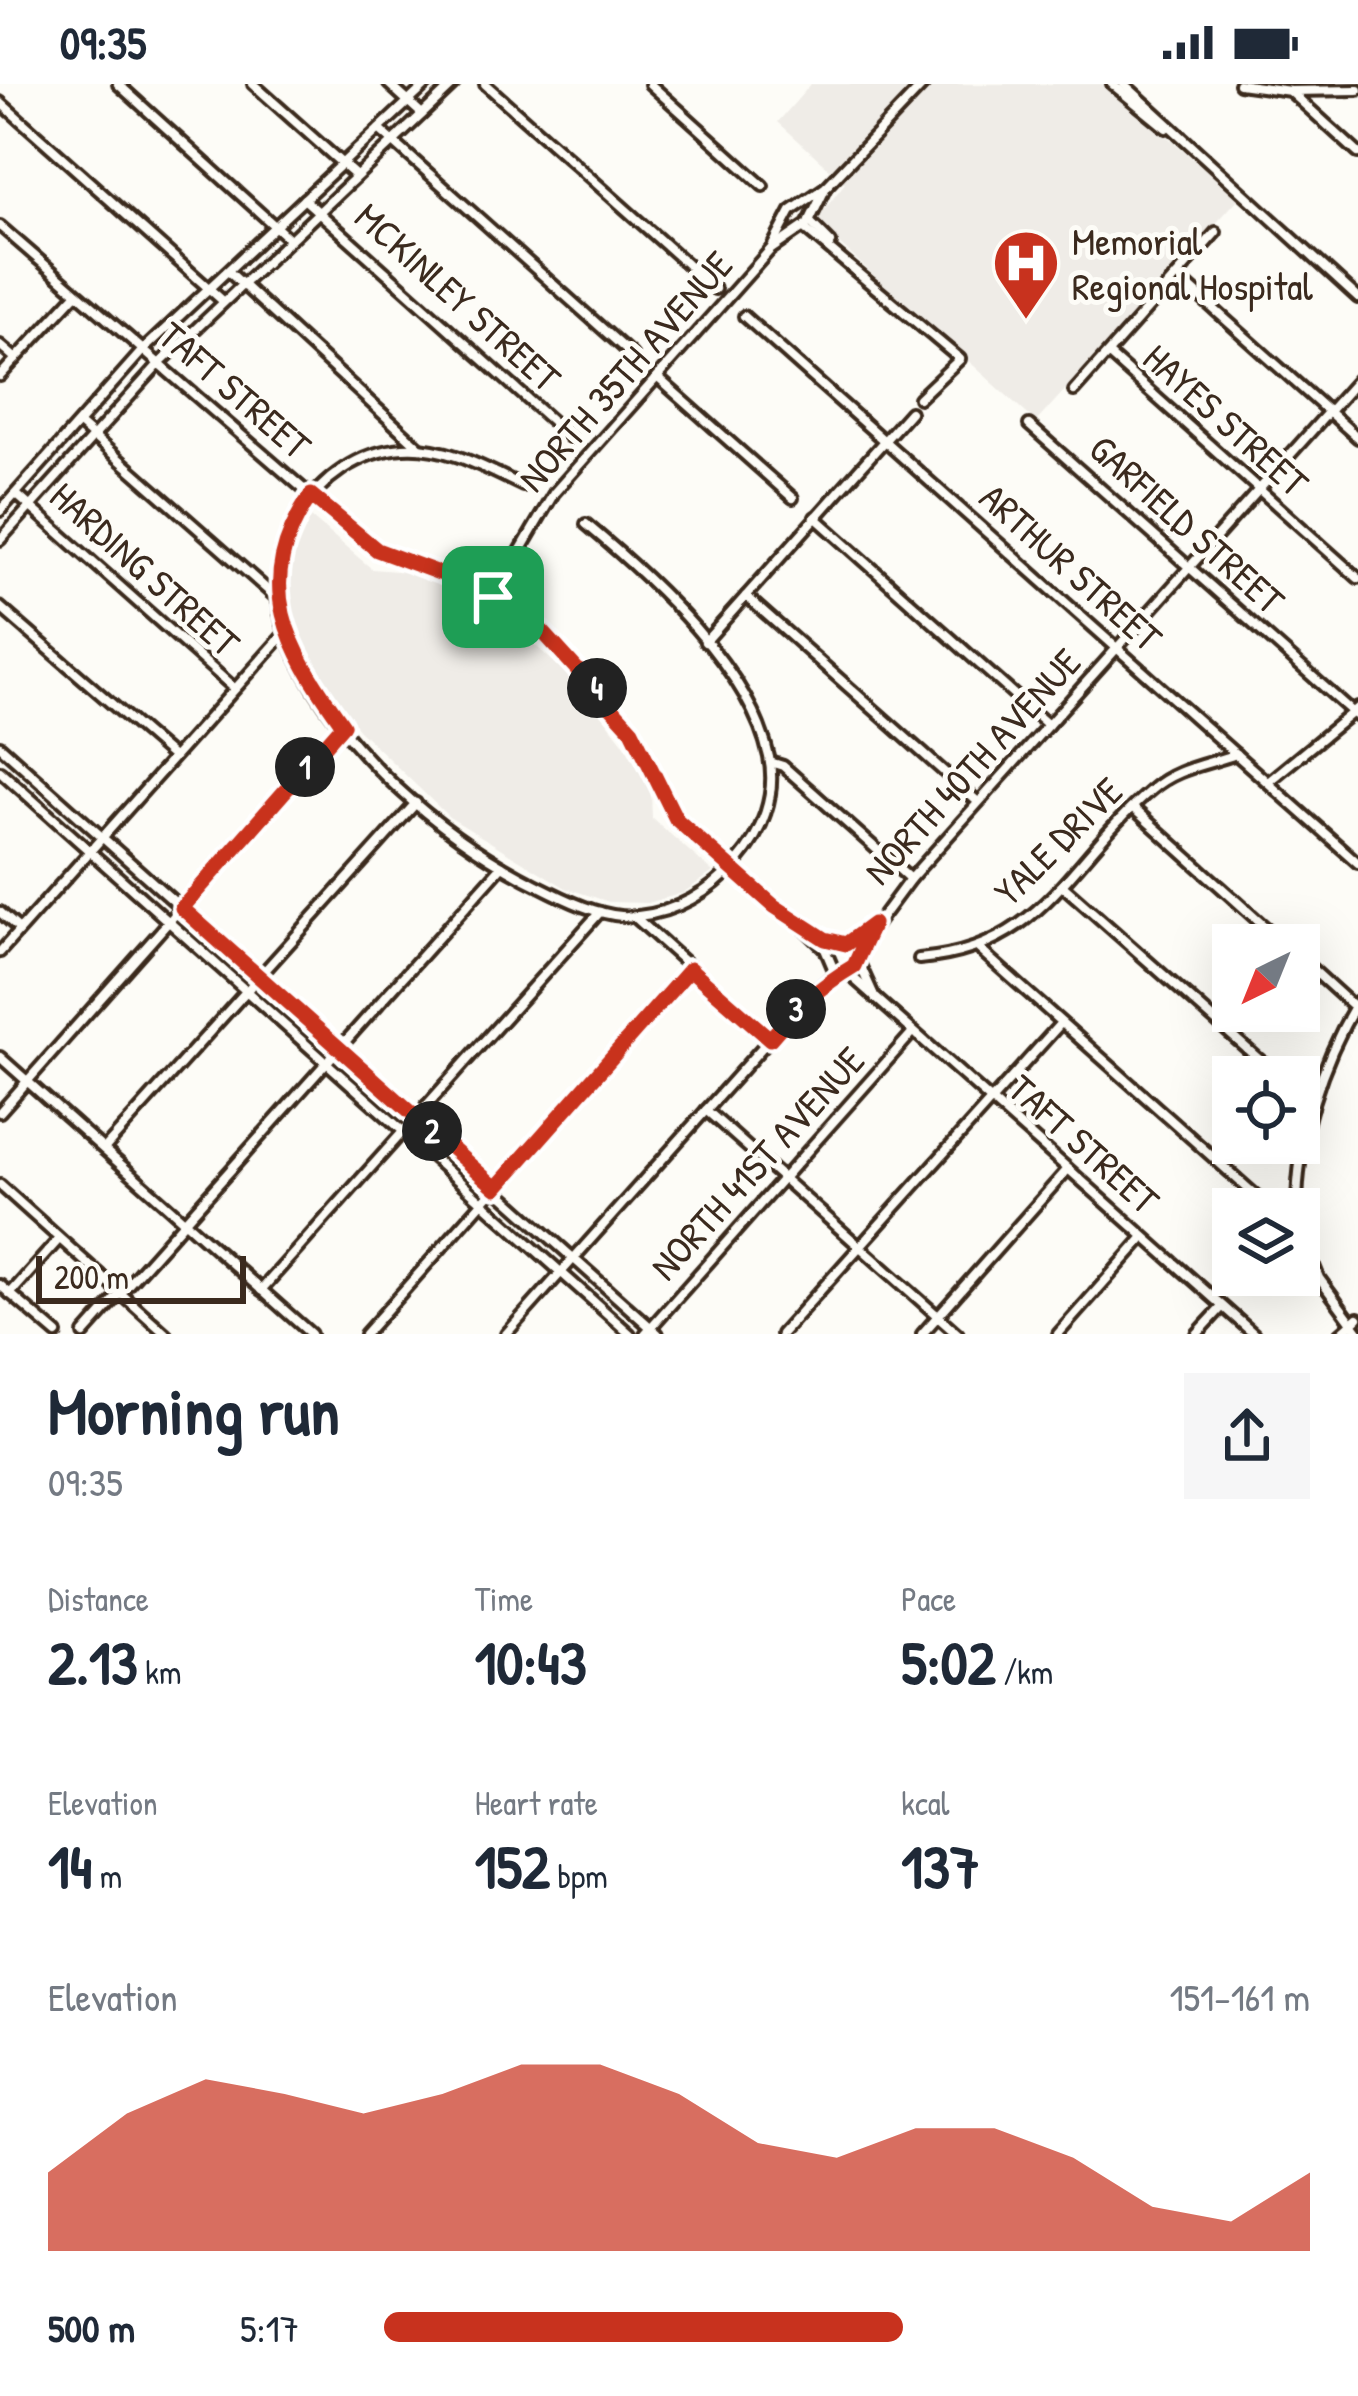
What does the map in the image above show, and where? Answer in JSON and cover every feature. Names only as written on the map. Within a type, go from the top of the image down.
[{"type":"street","name":"MCKINLEY STREET","points":[[118,84],[290,239]]},
{"type":"street","points":[[253,84],[356,176]]},
{"type":"street","points":[[389,84],[422,113]]},
{"type":"street","points":[[0,512],[143,350],[427,84]]},
{"type":"street","points":[[0,540],[159,364],[454,84]]},
{"type":"street","points":[[485,84],[715,290]]},
{"type":"street","points":[[650,84],[763,186]]},
{"type":"street","name":"NORTH 35TH AVENUE","points":[[907,96],[910,84]]},
{"type":"street","name":"NORTH 35TH AVENUE","points":[[493,597],[554,493],[770,250],[802,222],[907,96],[924,84]]},
{"type":"street","points":[[1112,84],[1170,130]]},
{"type":"street","points":[[1124,84],[1358,298]]},
{"type":"street","points":[[1239,84],[1290,91],[1358,90]]},
{"type":"street","points":[[1290,91],[1358,153]]},
{"type":"street","points":[[0,102],[223,302]]},
{"type":"street","points":[[380,129],[632,355]]},
{"type":"street","name":"NORTH 35TH AVENUE","points":[[802,222],[791,211],[826,188]]},
{"type":"street","name":"MCKINLEY STREET","points":[[304,200],[572,439]]},
{"type":"street","points":[[800,207],[802,222],[960,359],[919,398]]},
{"type":"street","name":"TAFT STREET","points":[[0,226],[377,550],[448,573],[543,632],[588,677],[642,746],[668,809],[797,922],[842,971],[1254,1334]]},
{"type":"street","points":[[1074,391],[1216,232]]},
{"type":"street","points":[[228,271],[421,448]]},
{"type":"street","points":[[1177,276],[1358,438]]},
{"type":"street","points":[[0,376],[76,294]]},
{"type":"street","name":"ARTHUR STREET","points":[[744,316],[1358,862]]},
{"type":"street","points":[[0,346],[16,359]]},
{"type":"street","name":"HAYES STREET","points":[[1108,354],[1358,578]]},
{"type":"street","points":[[657,377],[794,498]]},
{"type":"street","name":"NORTH 40TH AVENUE","points":[[856,958],[873,924],[910,879],[1358,379]]},
{"type":"street","points":[[705,641],[910,412]]},
{"type":"street","points":[[79,424],[279,600]]},
{"type":"street","name":"GARFIELD STREET","points":[[1029,424],[1356,712]]},
{"type":"street","points":[[523,486],[461,458],[421,448],[361,460],[311,495],[286,540],[279,600],[286,633],[343,725],[416,803],[502,866],[600,912],[634,917],[662,912],[702,894],[732,869],[756,833],[770,762],[754,718],[705,641],[656,586],[586,524]]},
{"type":"street","name":"HARDING STREET","points":[[16,494],[235,688]]},
{"type":"street","points":[[815,517],[1048,725]]},
{"type":"street","points":[[746,596],[978,802]]},
{"type":"street","points":[[0,607],[173,758]]},
{"type":"street","points":[[0,952],[286,633]]},
{"type":"street","points":[[1268,782],[1356,712]]},
{"type":"street","points":[[0,1112],[343,725]]},
{"type":"street","points":[[0,746],[651,1332]]},
{"type":"street","name":"YALE DRIVE","points":[[919,959],[979,949],[1034,916],[1133,808],[1172,774],[1235,754]]},
{"type":"street","points":[[770,762],[783,766],[910,879]]},
{"type":"street","points":[[0,771],[630,1334]]},
{"type":"street","points":[[104,1149],[416,803]]},
{"type":"street","points":[[1133,808],[1262,924]]},
{"type":"street","points":[[84,1334],[502,866]]},
{"type":"street","points":[[1064,887],[1255,1056]]},
{"type":"street","points":[[0,912],[20,929]]},
{"type":"street","points":[[261,1290],[600,912]]},
{"type":"street","points":[[652,934],[662,912]]},
{"type":"street","points":[[634,917],[770,1039]]},
{"type":"street","name":"TAFT STREET","points":[[797,922],[842,944],[856,958],[875,998]]},
{"type":"street","name":"NORTH 40TH AVENUE","points":[[829,958],[873,924]]},
{"type":"street","points":[[979,949],[1246,1188]]},
{"type":"street","points":[[808,996],[829,958]]},
{"type":"street","points":[[506,1334],[808,996],[856,958]]},
{"type":"street","points":[[364,1334],[690,969]]},
{"type":"street","points":[[1320,974],[1356,1004],[1320,1088]]},
{"type":"street","points":[[781,1334],[1060,1024]]},
{"type":"street","name":"NORTH 41ST AVENUE","points":[[651,1332],[913,1031]]},
{"type":"street","points":[[0,1057],[311,1334]]},
{"type":"street","points":[[706,1110],[958,1334]]},
{"type":"street","points":[[922,1334],[1068,1169]]},
{"type":"street","points":[[0,1186],[166,1334]]},
{"type":"street","points":[[1058,1334],[1144,1238]]},
{"type":"street","points":[[10,1294],[59,1239]]},
{"type":"street","points":[[1320,1279],[1357,1328],[1340,1334]]},
{"type":"street","points":[[0,1285],[57,1334]]},
{"type":"street","points":[[1197,1334],[1222,1306]]},
{"type":"shaded area","name":"Memorial Regional Hospital","points":[[811,84],[1106,84],[1239,198],[1036,422],[815,222],[845,183],[778,122]]},
{"type":"shaded area","points":[[311,517],[372,569],[409,572],[450,588],[518,630],[577,683],[623,742],[651,792],[652,818],[713,872],[683,893],[648,903],[609,902],[566,888],[449,817],[358,729],[312,662],[294,620],[290,581],[295,552]]},
{"type":"place","name":"Memorial Regional Hospital","points":[[1026,322]]},
{"type":"route","points":[[311,495],[377,550],[448,573],[493,597],[570,657],[642,746],[676,819],[764,898],[838,944],[846,944],[873,924],[858,947],[854,966],[832,975],[770,1039],[690,969],[496,1188],[182,908],[343,725],[296,654],[279,600],[286,540],[311,495]]}]
